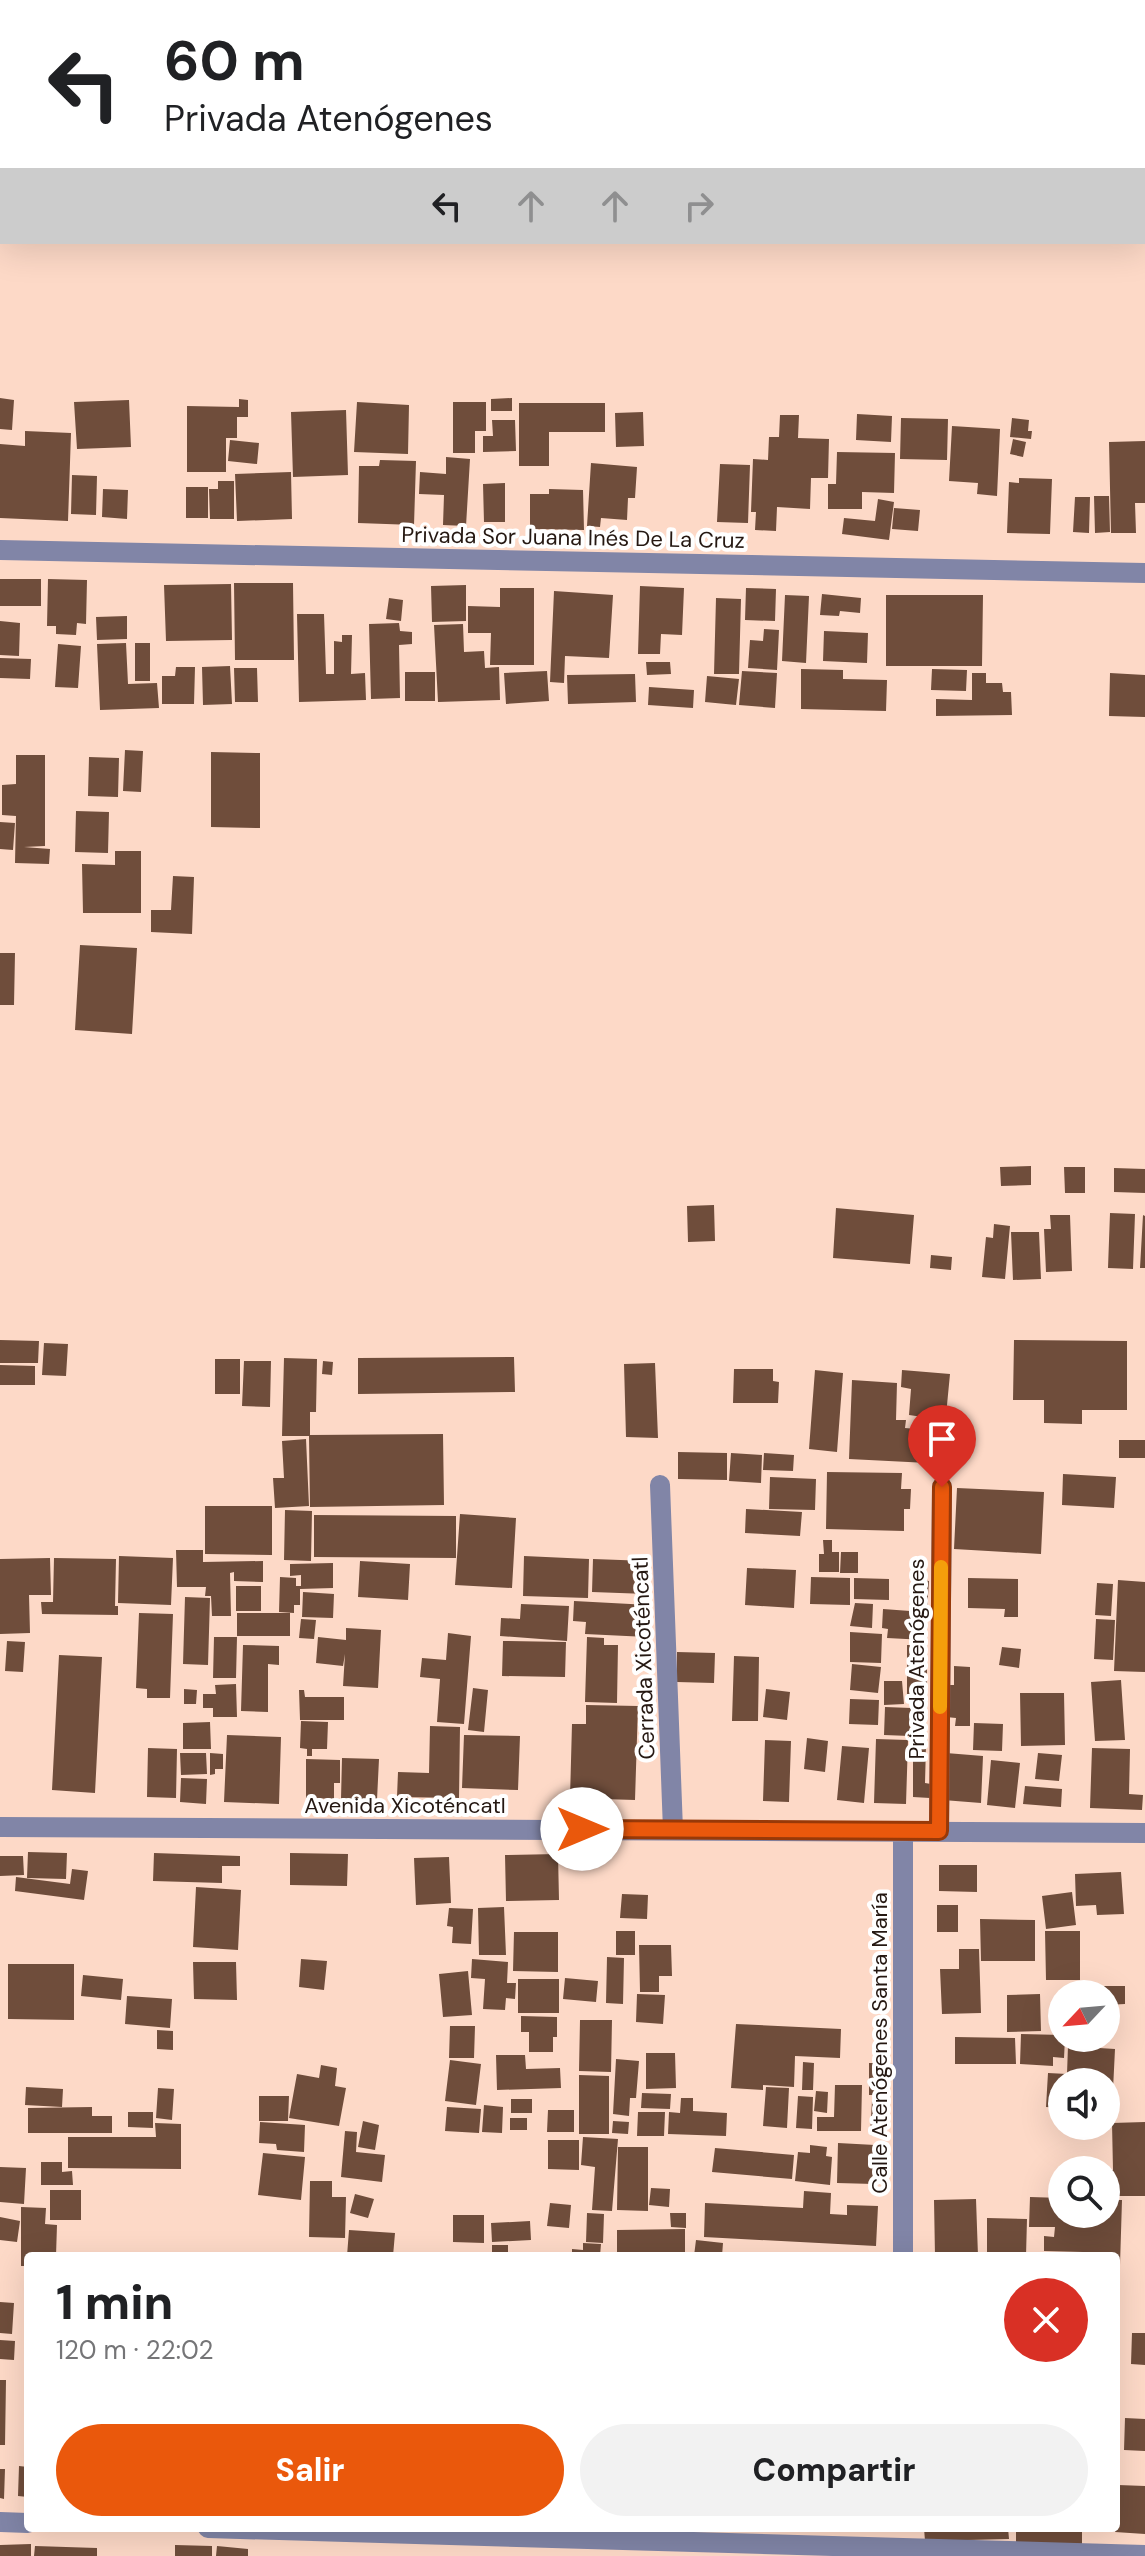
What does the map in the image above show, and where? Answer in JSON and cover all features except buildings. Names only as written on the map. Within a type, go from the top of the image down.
[{"type":"street","name":"Privada Sor Juana Inés De La Cruz","points":[[0,550],[1145,573]]},
{"type":"street","name":"Cerrada Xicoténcatl","points":[[660,1485],[673,1830]]},
{"type":"street","name":"Privada Atenógenes","points":[[939,1831],[942,1487]]},
{"type":"street","name":"Avenida Xicoténcatl","points":[[0,1827],[1145,1833]]},
{"type":"street","name":"Calle Atenógenes Santa María","points":[[903,1831],[903,2252]]},
{"type":"street","points":[[0,2522],[24,2523]]},
{"type":"street","points":[[382,2532],[902,2544],[1145,2555]]},
{"type":"slow traffic","points":[[940,1707],[941,1567]]},
{"type":"route","points":[[582,1829],[939,1831],[942,1487]]}]
